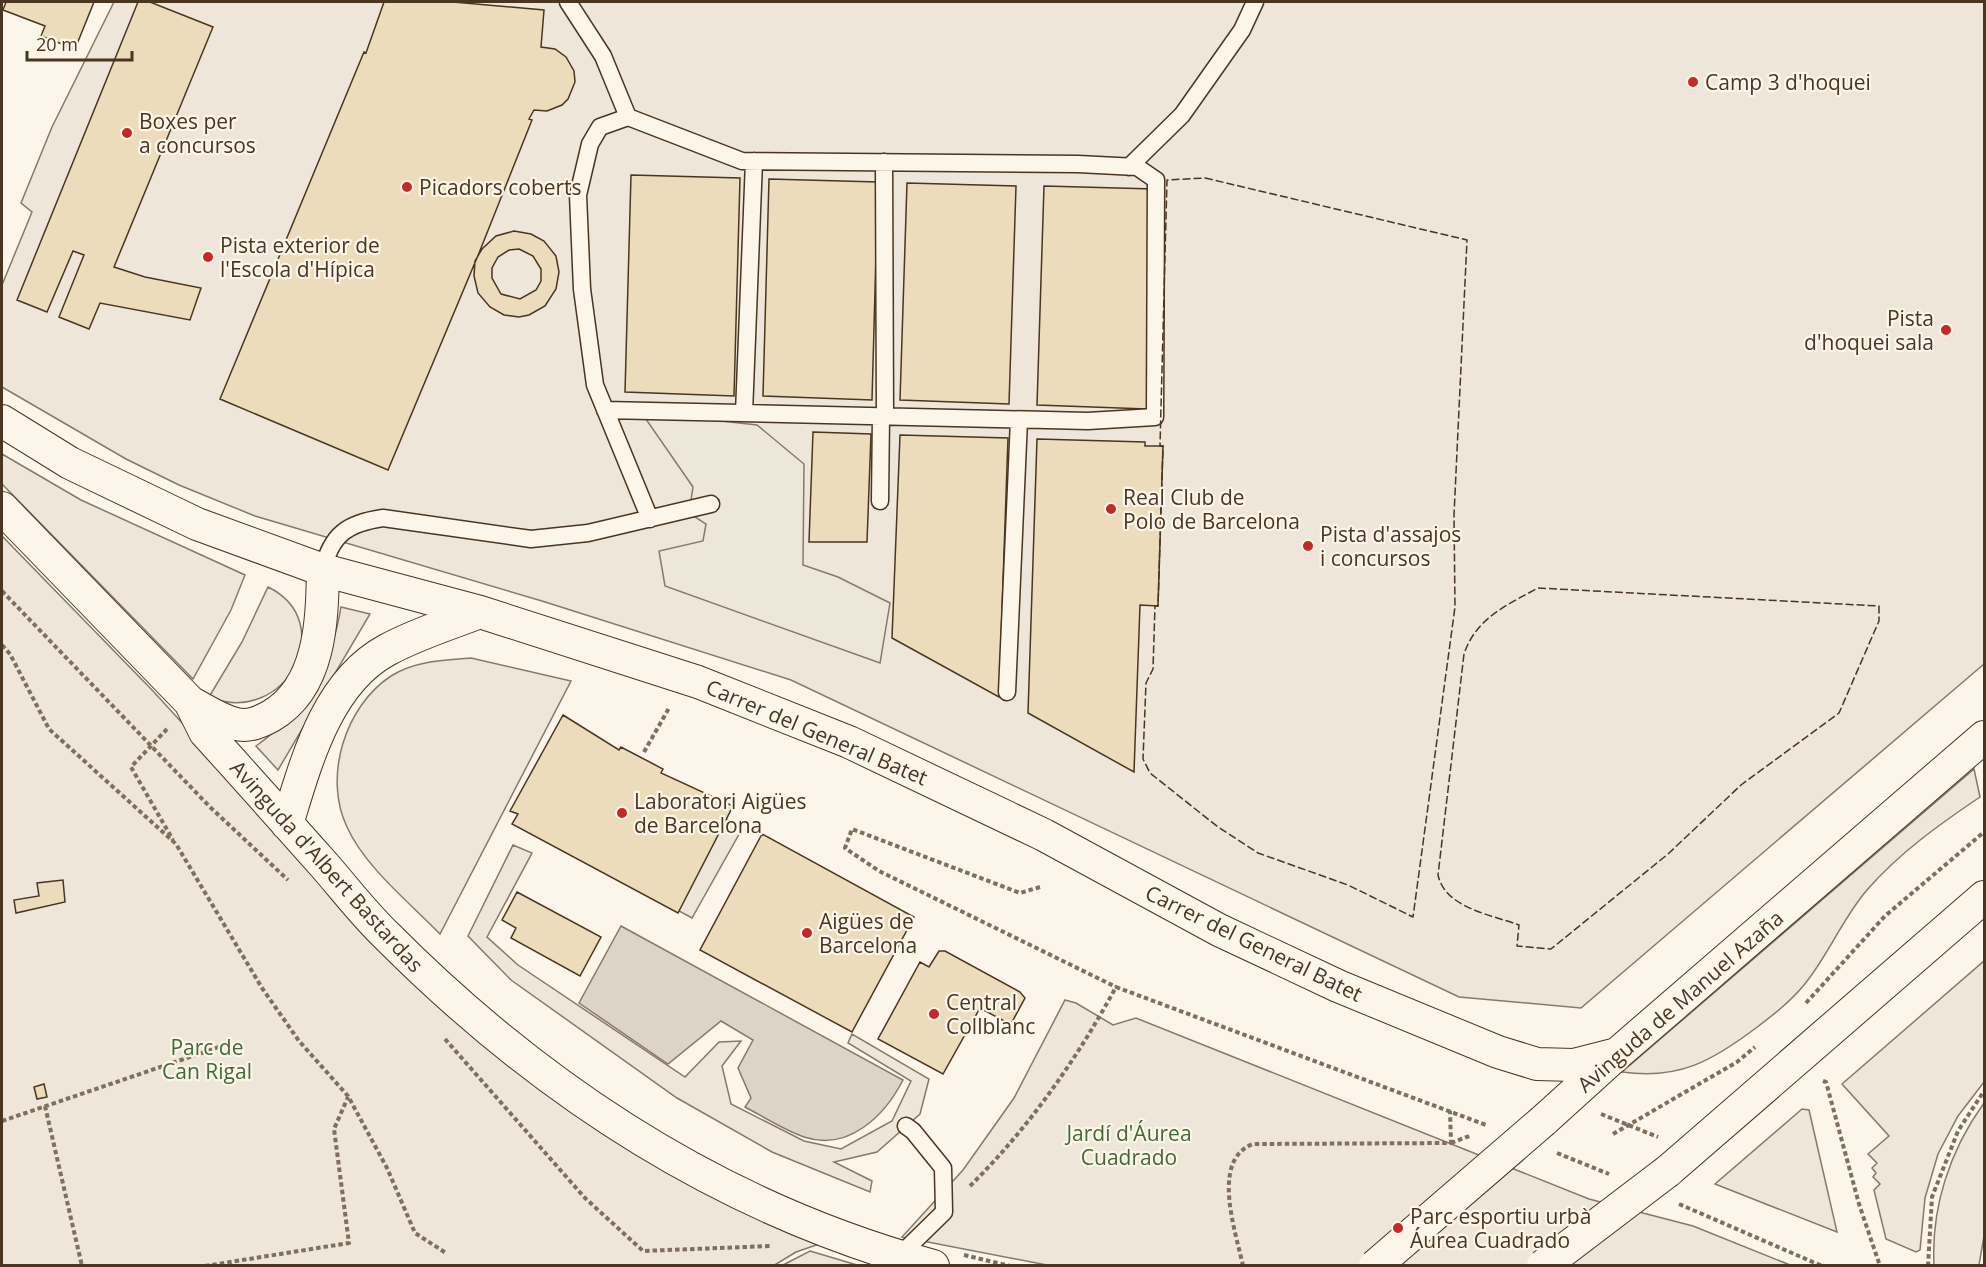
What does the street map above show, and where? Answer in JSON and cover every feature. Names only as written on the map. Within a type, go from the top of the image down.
[{"type":"street","name":"Carrer del General Batet","points":[[2,421],[70,463],[186,520],[323,570],[480,612],[698,682],[849,742],[1044,835],[1219,930],[1338,986],[1498,1052],[1537,1064],[1574,1065],[1617,1054]]},
{"type":"street","name":"Avinguda d'Albert Bastardas","points":[[2,508],[181,713],[205,732],[384,934],[470,1016],[532,1067],[605,1119],[707,1178],[776,1210],[915,1254]]},
{"type":"street","points":[[181,713],[216,717],[238,725],[256,724],[275,713],[295,694],[307,673],[317,647],[322,622],[323,570]]},
{"type":"street","points":[[287,824],[318,734],[336,700],[357,673],[385,651],[415,636],[480,612]]},
{"type":"street","name":"Avinguda de Manuel Azaña","points":[[1375,1266],[1547,1135],[1617,1054],[1984,737]]},
{"type":"street","points":[[1543,1266],[1669,1185],[1984,897]]},
{"type":"lane","points":[[568,2],[603,56],[628,117]]},
{"type":"lane","points":[[1129,167],[1182,116],[1242,30],[1255,2]]},
{"type":"lane","points":[[605,410],[1088,421],[1155,417],[1156,180],[1137,167],[1078,164],[742,161],[628,117],[600,127],[590,144],[578,195],[583,300],[595,385],[605,410],[650,519]]},
{"type":"lane","points":[[744,413],[754,161]]},
{"type":"lane","points":[[880,501],[883,416],[884,162]]},
{"type":"lane","points":[[1007,692],[1019,420]]},
{"type":"lane","points":[[323,570],[328,550],[342,532],[361,521],[383,518],[531,539],[588,533],[711,504]]},
{"type":"lane","points":[[906,1126],[914,1131],[943,1168],[944,1212],[915,1254]]},
{"type":"path","points":[[2,645],[10,654],[48,729],[176,844]]},
{"type":"path","points":[[644,752],[670,706]]},
{"type":"path","points":[[181,713],[130,767],[268,997],[299,1041],[348,1096],[387,1168],[415,1233],[446,1254]]},
{"type":"path","points":[[1040,887],[1020,893],[852,829],[845,848],[879,871],[1116,987],[1491,1127]]},
{"type":"path","points":[[1806,1004],[1885,916],[1984,832]]},
{"type":"path","points":[[944,1212],[1006,1151],[1090,1034],[1116,987]]},
{"type":"path","points":[[1612,1134],[1737,1062],[1763,1041]]},
{"type":"path","points":[[2,1120],[222,1046]]},
{"type":"path","points":[[1822,1081],[1826,1082],[1859,1204],[1880,1266]]},
{"type":"path","points":[[1928,1266],[1932,1197],[1958,1131],[1984,1091]]},
{"type":"path","points":[[205,1266],[349,1243],[334,1129],[348,1096]]},
{"type":"path","points":[[45,1106],[82,1266]]},
{"type":"path","points":[[1243,1266],[1228,1196],[1233,1163],[1244,1147],[1253,1144],[1451,1143],[1450,1111]]},
{"type":"path","points":[[1547,1135],[1615,1177]]},
{"type":"path","points":[[1669,1185],[1820,1265]]},
{"type":"path","points":[[915,1254],[1010,1266]]},
{"type":"green space","name":"Real Club de Polo de Barcelona","points":[[114,2],[1984,2],[1984,664],[1581,1008],[1459,997],[791,680],[542,601],[255,516],[179,485],[126,459],[2,387],[2,285],[32,212],[21,203],[52,127]]},
{"type":"green space","points":[[2,454],[81,500],[245,575],[231,610],[193,679],[2,484]]},
{"type":"green space","name":"Parc de Can Rigal","points":[[2,536],[153,691],[427,991],[825,1242],[796,1252],[773,1266],[2,1265]]},
{"type":"green space","points":[[268,587],[289,603],[300,623],[301,645],[294,667],[280,685],[261,698],[237,703],[209,697],[242,642]]},
{"type":"green space","points":[[341,607],[370,614],[278,770],[256,746],[289,718],[313,685],[331,649]]},
{"type":"green space","points":[[471,658],[571,681],[440,934],[376,870],[355,842],[340,807],[337,787],[338,765],[343,744],[361,705],[391,676],[419,664]]},
{"type":"green space","points":[[1974,769],[1980,797],[1920,840],[1879,876],[1858,901],[1813,974],[1781,1008],[1725,1050],[1709,1059],[1678,1070],[1661,1073],[1622,1072]]},
{"type":"green space","points":[[720,815],[742,829],[692,918],[668,905]]},
{"type":"green space","points":[[513,845],[532,853],[487,937],[518,965],[685,1077],[719,1042],[741,1041],[722,1066],[731,1104],[804,1141],[841,1149],[892,1121],[911,1081],[848,1043],[852,1034],[929,1079],[920,1114],[877,1152],[834,1162],[872,1181],[870,1192],[772,1152],[677,1098],[511,980],[468,936]]},
{"type":"green space","points":[[1984,961],[1984,1082],[1958,1116],[1938,1154],[1925,1198],[1920,1250],[1916,1252],[1886,1239],[1874,1190],[1880,1184],[1873,1177],[1876,1173],[1872,1168],[1877,1163],[1868,1154],[1889,1136],[1842,1084]]},
{"type":"green space","name":"Jardí d'Áurea Cuadrado","points":[[1065,1000],[1076,1003],[1113,1025],[1136,1018],[1589,1199],[1693,1226],[1790,1265],[1052,1266],[902,1237],[963,1170],[1014,1098]]},
{"type":"green space","points":[[1984,1103],[1984,1236],[1979,1265],[1934,1265],[1936,1222],[1945,1180],[1961,1140]]},
{"type":"green space","points":[[1802,1109],[1809,1110],[1837,1232],[1715,1184]]},
{"type":"green space","points":[[810,1251],[857,1265],[783,1265]]},
{"type":"shaded area","points":[[641,412],[757,425],[804,464],[803,565],[838,577],[890,603],[880,663],[665,586],[659,551],[703,541],[706,524],[689,513],[693,487]]},
{"type":"shaded area","points":[[621,926],[903,1080],[876,1117],[850,1135],[820,1140],[804,1137],[774,1123],[745,1107],[751,1098],[738,1068],[753,1040],[721,1021],[668,1064],[579,1003]]},
{"type":"building","points":[[6,2],[94,2],[75,49],[41,36],[45,26],[3,10]]},
{"type":"building","name":"Boxes per a concursos","points":[[138,2],[150,2],[213,27],[114,267],[145,277],[201,288],[190,320],[100,303],[89,329],[59,317],[84,255],[73,251],[47,312],[17,300]]},
{"type":"building","name":"Picadors coberts","points":[[384,2],[453,2],[544,10],[541,47],[555,49],[566,57],[574,71],[575,82],[568,99],[562,105],[547,111],[534,110],[529,119],[532,120],[479,253],[388,470],[220,399],[364,52],[366,53]]},
{"type":"building","points":[[631,175],[740,178],[734,396],[625,392]]},
{"type":"building","points":[[769,179],[878,182],[872,400],[763,396]]},
{"type":"building","points":[[907,183],[1016,186],[1009,404],[900,400]]},
{"type":"building","points":[[1044,186],[1154,189],[1147,409],[1037,405]]},
{"type":"building","points":[[514,231],[531,234],[544,241],[556,256],[559,272],[556,289],[545,306],[529,315],[519,317],[504,315],[490,307],[478,293],[474,276],[475,261],[482,249],[496,236]],"holes":[[[519,249],[533,256],[541,269],[541,281],[536,290],[520,299],[501,294],[492,278],[492,268],[498,257],[509,250]]]},
{"type":"building","points":[[813,432],[871,434],[867,542],[809,542]]},
{"type":"building","points":[[900,435],[1008,438],[999,697],[892,638]]},
{"type":"building","points":[[1037,439],[1145,442],[1145,446],[1163,446],[1158,606],[1140,605],[1134,772],[1028,713]]},
{"type":"building","name":"Laboratori Aigües de Barcelona","points":[[563,715],[619,750],[621,747],[663,769],[661,773],[733,806],[678,913],[512,824],[518,814],[510,811]]},
{"type":"building","name":"Aigües de Barcelona","points":[[762,834],[914,917],[852,1032],[700,950]]},
{"type":"building","points":[[63,880],[65,902],[16,913],[14,900],[39,896],[37,883]]},
{"type":"building","points":[[517,892],[601,937],[580,976],[511,938],[516,928],[502,920]]},
{"type":"building","name":"Central Collblanc","points":[[939,951],[945,951],[1020,992],[1025,998],[1012,1022],[1006,1022],[980,1008],[943,1074],[878,1039],[920,962],[929,967]]},
{"type":"building","points":[[44,1084],[47,1097],[37,1099],[34,1087]]},
{"type":"fence","points":[[1205,178],[1467,240],[1454,515],[1455,607],[1413,917],[1348,885],[1258,853],[1218,827],[1150,773],[1143,759],[1146,683],[1153,669],[1155,606],[1158,606],[1167,180],[1205,178]]},
{"type":"fence","points":[[1538,588],[1879,606],[1879,621],[1839,713],[1741,785],[1668,854],[1551,949],[1517,946],[1519,925],[1460,903],[1442,886],[1438,875],[1464,654],[1476,631],[1485,622],[1504,607],[1538,588]]},
{"type":"place","name":"Camp 3 d'hoquei","points":[[1693,82]]},
{"type":"place","name":"Boxes per a concursos","points":[[127,133]]},
{"type":"place","name":"Picadors coberts","points":[[407,187]]},
{"type":"place","name":"Pista exterior de l'Escola d'Hípica","points":[[208,257]]},
{"type":"place","name":"Pista d'hoquei sala","points":[[1946,330]]},
{"type":"place","name":"Real Club de Polo de Barcelona","points":[[1111,509]]},
{"type":"place","name":"Pista d'assajos i concursos","points":[[1308,546]]},
{"type":"place","name":"Laboratori Aigües de Barcelona","points":[[622,813]]},
{"type":"place","name":"Aigües de Barcelona","points":[[807,933]]},
{"type":"place","name":"Central Collblanc","points":[[934,1014]]},
{"type":"place","name":"Parc esportiu urbà Áurea Cuadrado","points":[[1398,1228]]}]
